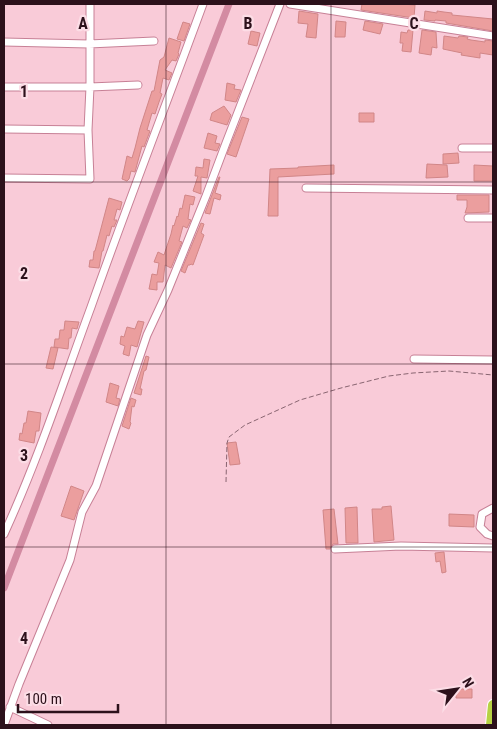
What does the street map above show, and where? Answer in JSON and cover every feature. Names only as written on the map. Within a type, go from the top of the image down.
[{"type":"highway","points":[[491,725],[493,705]]},
{"type":"street","points":[[4,178],[90,179],[88,130],[90,4]]},
{"type":"street","points":[[4,534],[19,502],[37,455],[203,4]]},
{"type":"street","points":[[4,725],[18,684],[70,560],[82,512],[96,486],[147,335],[168,290],[206,196],[280,4]]},
{"type":"street","points":[[290,4],[493,36]]},
{"type":"street","points":[[4,42],[90,44],[154,41]]},
{"type":"street","points":[[4,87],[90,87],[138,84]]},
{"type":"street","points":[[4,129],[88,130]]},
{"type":"street","points":[[462,148],[493,148]]},
{"type":"street","points":[[306,188],[493,190]]},
{"type":"street","points":[[468,218],[493,218]]},
{"type":"street","points":[[414,359],[493,360]]},
{"type":"street","points":[[493,508],[482,514],[480,527],[487,534],[493,536]]},
{"type":"street","points":[[336,549],[401,546],[493,548]]},
{"type":"street","points":[[10,707],[48,725]]},
{"type":"path","points":[[226,482],[228,437],[245,425],[300,400],[389,376],[449,371],[493,375]]},
{"type":"building","points":[[362,4],[415,5],[414,18],[361,10]]},
{"type":"building","points":[[299,11],[318,14],[316,38],[306,37],[308,24],[298,23]]},
{"type":"building","points":[[425,11],[493,19],[493,31],[446,23],[446,21],[424,20]]},
{"type":"building","points":[[336,21],[346,22],[345,37],[335,37]]},
{"type":"building","points":[[365,21],[383,24],[380,34],[363,30]]},
{"type":"building","points":[[183,22],[190,24],[184,41],[177,39]]},
{"type":"building","points":[[408,30],[413,30],[411,52],[402,51],[403,43],[400,43],[401,32],[407,33]]},
{"type":"building","points":[[422,30],[436,32],[437,48],[432,47],[431,55],[419,53]]},
{"type":"building","points":[[251,31],[260,33],[257,46],[248,44]]},
{"type":"building","points":[[444,36],[468,37],[467,39],[485,42],[485,40],[493,41],[493,55],[480,53],[480,58],[461,55],[462,53],[443,49]]},
{"type":"building","points":[[169,38],[181,42],[179,54],[176,61],[172,60],[165,70],[172,73],[169,80],[163,78],[160,93],[162,94],[155,114],[152,113],[147,130],[150,131],[144,147],[142,146],[135,172],[131,171],[127,181],[122,179],[127,156],[132,158],[152,91],[154,91],[160,60],[164,57]]},
{"type":"building","points":[[227,83],[235,85],[234,89],[241,90],[236,102],[225,100]]},
{"type":"building","points":[[224,106],[231,115],[227,125],[210,120],[212,113]]},
{"type":"building","points":[[359,113],[374,113],[374,122],[359,122]]},
{"type":"building","points":[[242,117],[249,119],[236,157],[227,154]]},
{"type":"building","points":[[208,133],[217,136],[215,143],[220,144],[217,151],[204,148]]},
{"type":"building","points":[[458,153],[459,163],[443,164],[443,154]]},
{"type":"building","points":[[204,159],[210,160],[207,178],[201,177],[201,194],[193,191],[198,176],[195,176],[196,167],[203,168]]},
{"type":"building","points":[[427,164],[447,165],[448,177],[426,178]]},
{"type":"building","points":[[334,165],[334,174],[278,177],[278,216],[268,216],[270,169]]},
{"type":"building","points":[[474,165],[493,166],[493,181],[474,181]]},
{"type":"building","points":[[219,177],[215,193],[221,195],[220,200],[214,198],[210,214],[205,213]]},
{"type":"building","points":[[185,195],[195,197],[193,205],[190,204],[188,219],[191,220],[187,228],[183,226],[179,241],[182,242],[171,268],[165,265],[163,282],[157,282],[157,290],[149,289],[152,274],[157,275],[159,263],[154,262],[158,252],[164,255],[173,225],[178,217],[180,208],[182,209]]},
{"type":"building","points":[[457,195],[489,195],[489,212],[465,213],[467,200],[457,200]]},
{"type":"building","points":[[109,198],[122,202],[120,210],[117,209],[114,220],[117,220],[114,227],[112,226],[109,236],[107,235],[99,268],[89,267],[90,260],[93,260]]},
{"type":"building","points":[[201,223],[204,224],[201,233],[204,235],[193,265],[188,265],[185,273],[181,271]]},
{"type":"building","points":[[65,321],[79,322],[77,329],[72,328],[68,349],[54,347],[55,339],[59,339],[60,330],[64,330]]},
{"type":"building","points":[[138,321],[144,322],[137,347],[131,345],[129,356],[123,354],[125,346],[120,344],[121,336],[124,337],[127,327],[135,329]]},
{"type":"building","points":[[51,347],[58,348],[53,369],[46,368]]},
{"type":"building","points":[[146,356],[149,357],[140,389],[142,389],[141,395],[134,393]]},
{"type":"building","points":[[110,383],[119,386],[116,398],[120,399],[118,406],[106,402]]},
{"type":"building","points":[[131,398],[136,400],[134,407],[132,406],[129,429],[122,426]]},
{"type":"building","points":[[28,411],[41,413],[39,431],[36,431],[34,443],[19,440],[24,423],[26,423]]},
{"type":"building","points":[[236,442],[240,464],[230,465],[227,443]]},
{"type":"building","points":[[71,486],[84,491],[74,520],[61,516]]},
{"type":"building","points":[[391,506],[394,540],[374,542],[372,509],[382,509],[382,507]]},
{"type":"building","points":[[357,507],[358,543],[346,543],[345,508]]},
{"type":"building","points":[[334,509],[338,544],[333,544],[330,549],[326,549],[323,510]]},
{"type":"building","points":[[449,514],[474,515],[474,527],[449,526]]},
{"type":"building","points":[[444,552],[446,572],[442,573],[440,561],[436,562],[435,553]]},
{"type":"building","points":[[456,689],[472,689],[472,698],[456,698]]},
{"type":"waterway","points":[[4,588],[229,4]]}]
